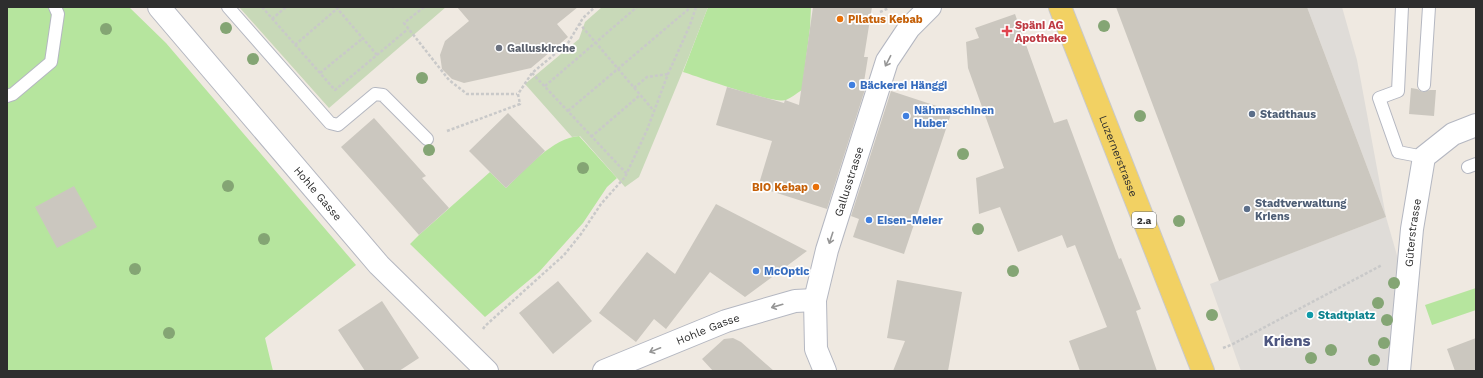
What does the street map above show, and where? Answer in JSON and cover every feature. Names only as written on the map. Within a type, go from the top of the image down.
[{"type":"main road","name":"Luzernerstrasse","points":[[1060,7],[1203,371]]},
{"type":"street","name":"Hohle Gasse","points":[[160,7],[379,265],[487,371]]},
{"type":"street","name":"Gallusstrasse","points":[[825,371],[816,349],[815,300],[827,250],[887,61],[909,28],[930,7]]},
{"type":"street","points":[[1424,157],[1453,134],[1476,125]]},
{"type":"street","name":"Güterstrasse","points":[[1400,371],[1412,229],[1424,157]]},
{"type":"street","name":"Hohle Gasse","points":[[613,369],[726,321],[795,301],[815,300]]},
{"type":"lane","points":[[7,96],[13,94],[51,62],[58,14],[55,7]]},
{"type":"lane","points":[[228,7],[330,123],[338,124],[375,94],[382,94],[427,139]]},
{"type":"lane","points":[[1402,7],[1398,91],[1379,98],[1398,152],[1424,157]]},
{"type":"lane","points":[[1424,86],[1429,7]]},
{"type":"path","points":[[262,7],[335,90],[408,29]]},
{"type":"path","points":[[272,19],[286,7]]},
{"type":"path","points":[[296,45],[338,7],[377,55]]},
{"type":"path","points":[[423,7],[404,23],[449,80],[466,94],[518,94]]},
{"type":"path","points":[[427,139],[520,104],[518,94],[532,73],[568,43],[582,18],[595,7]]},
{"type":"path","points":[[545,86],[637,7]]},
{"type":"path","points":[[568,111],[691,7]]},
{"type":"path","points":[[483,331],[485,326],[564,255],[602,204],[627,174],[647,130],[668,74],[690,25],[696,7]]},
{"type":"path","points":[[882,7],[880,12],[891,7]]},
{"type":"path","points":[[579,23],[654,111]]},
{"type":"path","points":[[320,73],[363,38]]},
{"type":"path","points":[[532,73],[627,174]]},
{"type":"path","points":[[634,88],[647,77],[668,74]]},
{"type":"path","points":[[591,136],[640,94]]},
{"type":"path","points":[[1223,348],[1383,264]]},
{"type":"green space","points":[[7,7],[129,7],[166,43],[356,265],[265,338],[273,371],[7,371]]},
{"type":"green space","points":[[239,7],[446,7],[329,108]]},
{"type":"green space","points":[[602,7],[708,7],[639,177],[625,187],[580,136],[572,137],[525,84],[579,39],[585,22]]},
{"type":"green space","points":[[708,7],[811,7],[810,28],[802,90],[786,100],[778,100],[752,94],[683,72]]},
{"type":"green space","points":[[579,136],[617,178],[607,187],[583,223],[539,272],[485,317],[410,244],[490,172],[506,188],[530,164],[549,149],[559,142]]},
{"type":"green space","points":[[1476,288],[1476,310],[1432,325],[1425,305]]},
{"type":"shaded area","points":[[1307,7],[1342,7],[1357,60],[1386,217]]},
{"type":"shaded area","name":"Stadtplatz","points":[[1386,217],[1404,280],[1394,371],[1241,371],[1210,284]]},
{"type":"building","name":"Galluskirche","points":[[457,7],[578,7],[557,24],[568,37],[531,68],[464,83],[452,79],[442,69],[440,55],[445,41],[469,21]]},
{"type":"building","points":[[813,7],[872,7],[864,57],[868,57],[864,82],[867,83],[827,209],[758,187],[772,141],[716,125],[727,87],[784,103],[785,100],[799,105]]},
{"type":"building","name":"Stadthaus","points":[[1116,7],[1307,7],[1386,217],[1219,281]]},
{"type":"building","points":[[1015,14],[1054,123],[1067,119],[1119,259],[1121,258],[1141,309],[1136,311],[1157,371],[1080,371],[1069,341],[1107,327],[1075,245],[1067,248],[1062,235],[1018,252],[1000,207],[979,214],[976,178],[1004,168],[968,68],[966,42],[979,38],[975,28]]},
{"type":"building","points":[[1411,88],[1423,92],[1436,90],[1434,116],[1409,114]]},
{"type":"building","points":[[891,91],[952,111],[904,254],[853,237],[859,219],[851,216]]},
{"type":"building","points":[[508,113],[545,151],[506,188],[469,151]]},
{"type":"building","points":[[374,118],[426,176],[422,178],[449,208],[419,235],[341,147]]},
{"type":"building","points":[[74,186],[97,227],[57,248],[35,207]]},
{"type":"building","points":[[716,204],[807,251],[745,297],[710,272],[666,329],[654,319],[636,342],[599,313],[647,252],[675,274]]},
{"type":"building","points":[[897,280],[962,292],[948,371],[893,371],[905,341],[887,338]]},
{"type":"building","points":[[558,281],[592,321],[553,354],[519,313]]},
{"type":"building","points":[[382,301],[419,358],[399,371],[365,371],[338,330]]},
{"type":"building","points":[[733,338],[741,342],[774,371],[713,371],[702,359],[724,339]]},
{"type":"building","points":[[1476,338],[1476,371],[1455,371],[1447,349]]},
{"type":"place","name":"Pilatus Kebab","points":[[840,19]]},
{"type":"place","name":"Späni AG Apotheke","points":[[1007,31]]},
{"type":"place","name":"Galluskirche","points":[[499,48]]},
{"type":"place","name":"Bäckerei Hänggi","points":[[852,85]]},
{"type":"place","name":"Stadthaus","points":[[1252,114]]},
{"type":"place","name":"Nähmaschinen Huber","points":[[906,116]]},
{"type":"place","name":"BIO Kebap","points":[[816,187]]},
{"type":"place","name":"Stadtverwaltung Kriens","points":[[1247,209]]},
{"type":"place","name":"Eisen-Meier","points":[[869,220]]},
{"type":"place","name":"McOptic","points":[[756,271]]},
{"type":"place","name":"Stadtplatz","points":[[1310,315]]},
{"type":"district","name":"Kriens","points":[[1287,341]]}]
